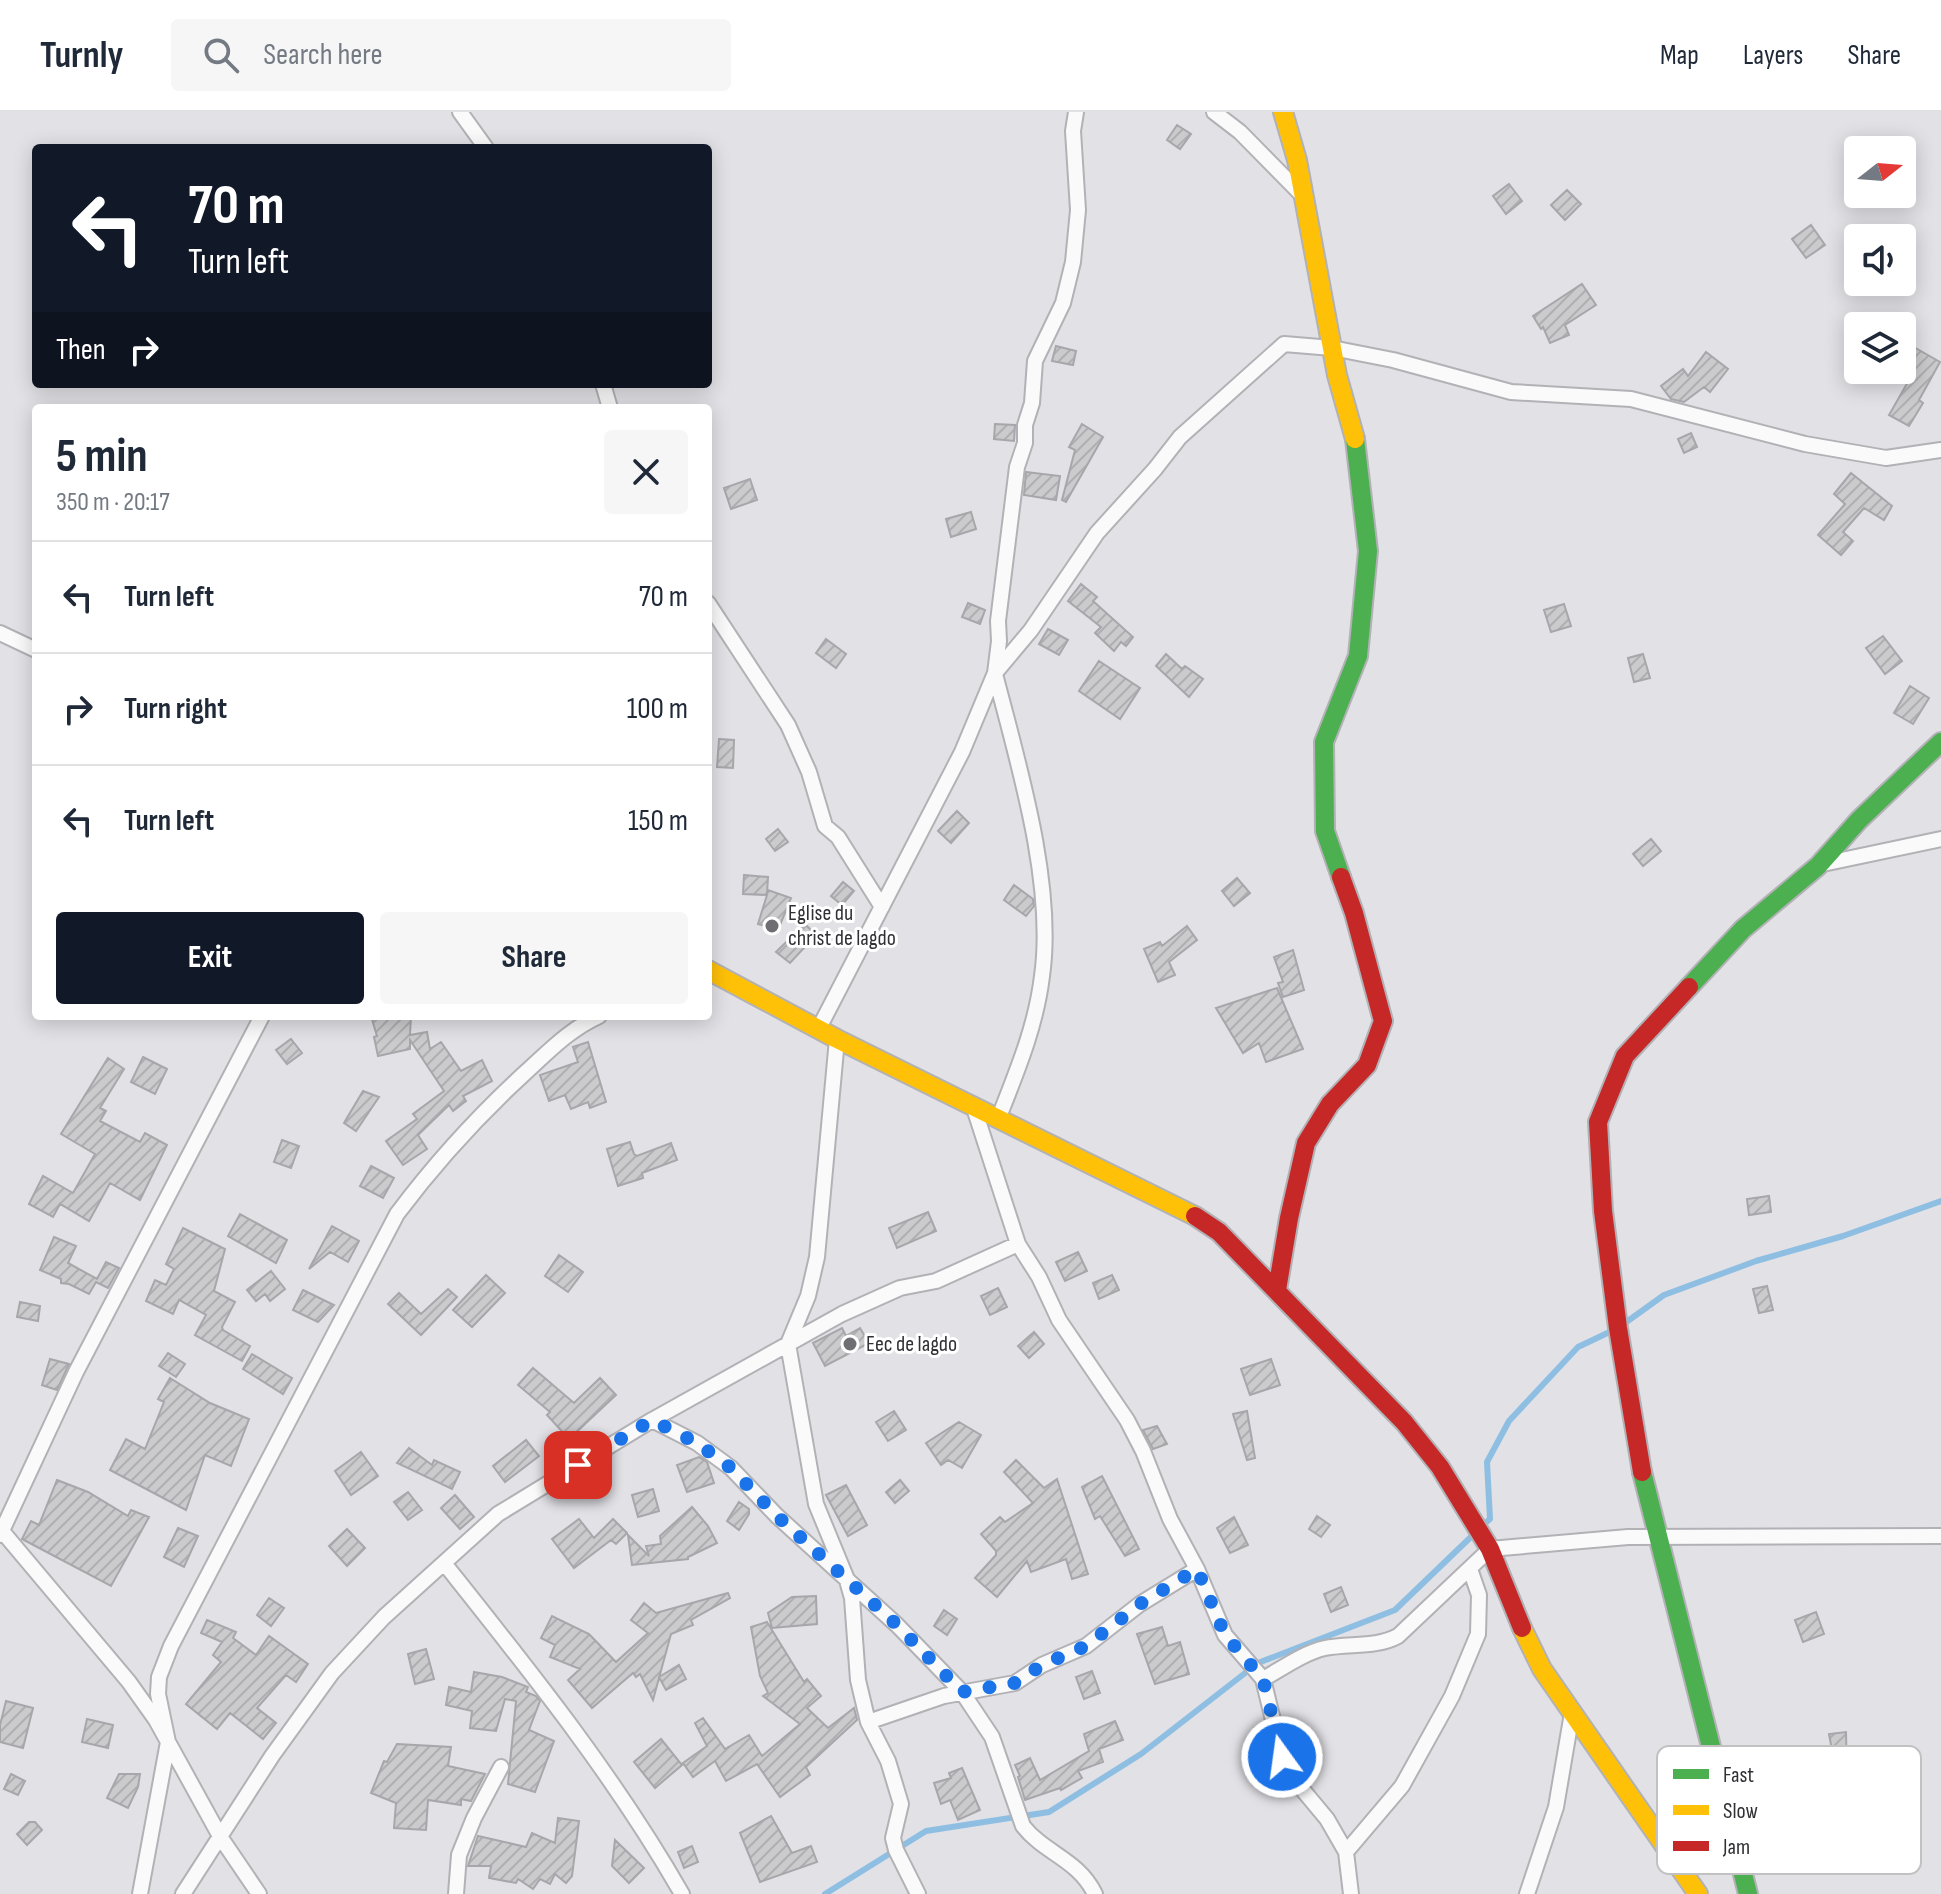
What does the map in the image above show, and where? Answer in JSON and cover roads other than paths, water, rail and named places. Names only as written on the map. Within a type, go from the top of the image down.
[{"type":"street","points":[[460,112],[483,144]]},
{"type":"street","points":[[819,1028],[962,752],[995,673],[998,621],[1017,467],[1032,403],[1035,361],[1063,303],[1073,262],[1078,210],[1073,142],[1076,112]]},
{"type":"street","points":[[1214,112],[1240,132],[1304,197]]},
{"type":"street","points":[[1277,1290],[1306,1143],[1330,1104],[1367,1065],[1383,1021],[1354,913],[1325,831],[1324,742],[1358,656],[1368,551],[1356,441],[1332,348],[1297,160],[1283,112]]},
{"type":"street","points":[[995,673],[1031,630],[1097,533],[1180,437],[1284,344],[1332,348],[1393,360],[1511,392],[1631,399],[1805,444],[1886,458],[1941,450]]},
{"type":"street","points":[[712,609],[788,725],[809,772],[825,826],[838,837],[882,907]]},
{"type":"street","points":[[1,631],[32,648]]},
{"type":"street","points":[[995,673],[1037,858],[1045,932],[1043,976],[1030,1037],[999,1117]]},
{"type":"street","points":[[1711,1746],[1643,1477],[1618,1328],[1603,1211],[1598,1122],[1625,1056],[1743,929],[1818,866],[1859,820],[1941,742]]},
{"type":"street","points":[[1818,866],[1941,839]]},
{"type":"street","points":[[712,974],[1187,1211],[1219,1232],[1404,1422],[1440,1467],[1490,1549],[1530,1648],[1657,1835]]},
{"type":"street","points":[[259,1894],[221,1838],[156,1720],[129,1682],[1,1533],[76,1372],[260,1020]]},
{"type":"street","points":[[140,1894],[168,1742],[158,1694],[159,1677],[171,1646],[397,1214],[431,1169],[481,1113],[561,1039],[592,1020]]},
{"type":"street","points":[[837,1039],[817,1257],[808,1296],[788,1344],[816,1504],[846,1577],[856,1621],[858,1680],[868,1722],[888,1761],[901,1804],[893,1838],[918,1894]]},
{"type":"street","points":[[973,1105],[1018,1244],[1039,1277],[1059,1320],[1127,1420],[1225,1635],[1263,1679],[1282,1757],[1292,1777],[1327,1819],[1346,1852],[1351,1894]]},
{"type":"street","points":[[183,1894],[272,1756],[332,1673],[384,1617],[498,1514],[652,1420],[842,1314],[900,1288],[936,1281],[1018,1244]]},
{"type":"street","points":[[652,1420],[697,1443],[731,1468],[777,1516],[846,1577],[962,1692],[992,1737],[1023,1826],[1031,1836],[1076,1867],[1087,1878],[1095,1894]]},
{"type":"street","points":[[1263,1679],[1310,1653],[1326,1648],[1388,1642],[1490,1549],[1660,1537],[1941,1536]]},
{"type":"street","points":[[444,1563],[579,1733],[682,1894]]},
{"type":"street","points":[[868,1722],[913,1705],[962,1692],[1015,1683],[1042,1665],[1086,1646],[1140,1604],[1197,1569]]},
{"type":"street","points":[[1346,1852],[1402,1786],[1452,1696],[1478,1634],[1479,1595],[1470,1569]]},
{"type":"street","points":[[1527,1894],[1556,1807],[1572,1712]]},
{"type":"street","points":[[456,1894],[459,1855],[501,1767]]},
{"type":"street","points":[[1684,1874],[1698,1894]]},
{"type":"street","points":[[1743,1874],[1748,1894]]},
{"type":"waterway","points":[[1482,1526],[1490,1519],[1487,1462],[1509,1421],[1578,1347],[1618,1328],[1664,1295],[1756,1261],[1843,1236],[1941,1201]]},
{"type":"waterway","points":[[825,1894],[926,1831],[1049,1812],[1141,1754],[1258,1663],[1395,1610],[1474,1534]]},
{"type":"place","name":"Eglise du christ de lagdo","points":[[772,926]]},
{"type":"place","name":"Eec de lagdo","points":[[850,1344]]}]
